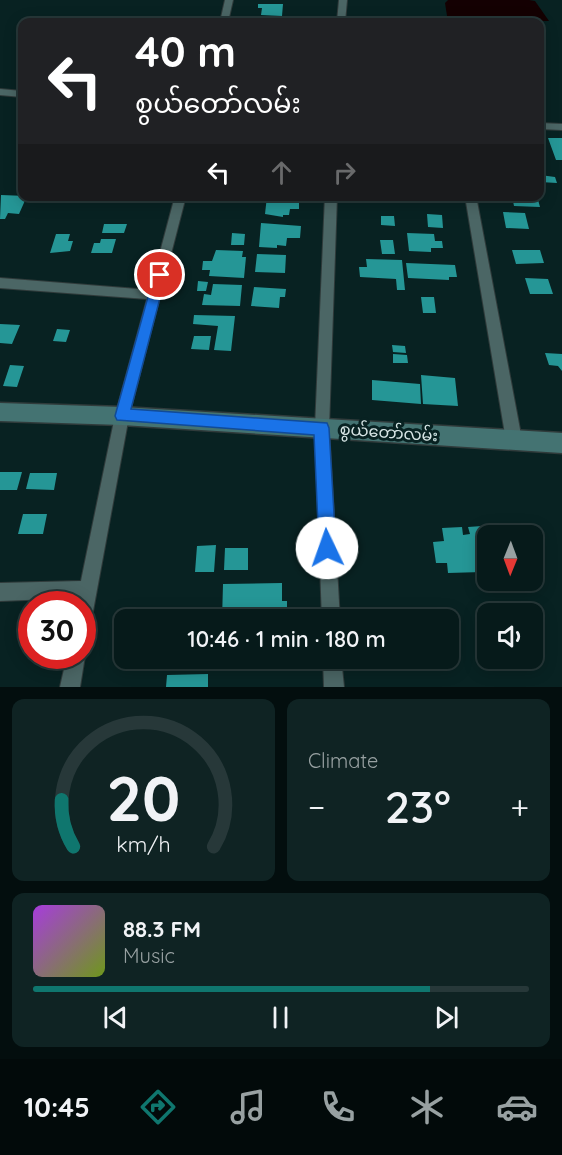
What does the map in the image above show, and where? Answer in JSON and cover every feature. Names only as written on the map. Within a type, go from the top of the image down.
[{"type":"street","points":[[225,18],[229,0]]},
{"type":"street","points":[[341,18],[343,0]]},
{"type":"street","points":[[0,92],[18,94]]},
{"type":"street","points":[[544,126],[562,127]]},
{"type":"street","points":[[0,592],[89,590],[122,416],[181,201]]},
{"type":"street","points":[[330,609],[322,428],[331,201]]},
{"type":"street","points":[[471,201],[514,440]]},
{"type":"street","points":[[0,284],[155,295]]},
{"type":"street","name":"စွယ်တော်လမ်း","points":[[0,412],[122,416],[562,443]]},
{"type":"street","points":[[70,687],[73,669]]},
{"type":"street","points":[[333,669],[334,687]]},
{"type":"shaded area","points":[[448,0],[535,1],[549,21],[544,21],[544,18],[447,18],[445,3]]},
{"type":"building","points":[[258,4],[283,4],[282,16],[261,15],[262,8],[258,8]]},
{"type":"building","points":[[548,138],[562,138],[562,160],[556,160]]},
{"type":"building","points":[[544,176],[555,177],[557,183],[544,182]]},
{"type":"building","points":[[1,195],[18,196],[18,201],[25,201],[19,214],[8,213],[5,219],[0,219]]},
{"type":"building","points":[[266,201],[299,203],[299,209],[290,209],[289,215],[283,215],[283,217],[265,214]]},
{"type":"building","points":[[513,201],[538,201],[540,207],[514,206]]},
{"type":"building","points":[[503,212],[525,213],[529,229],[506,228]]},
{"type":"building","points":[[427,214],[442,215],[443,228],[428,227]]},
{"type":"building","points":[[381,216],[394,216],[395,226],[381,225]]},
{"type":"building","points":[[261,223],[301,226],[300,238],[287,238],[286,246],[277,245],[277,248],[259,247]]},
{"type":"building","points":[[104,224],[127,224],[124,233],[102,233]]},
{"type":"building","points":[[232,233],[245,234],[244,245],[231,245]]},
{"type":"building","points":[[407,233],[434,234],[435,241],[442,241],[443,248],[431,248],[431,252],[409,251]]},
{"type":"building","points":[[56,234],[70,234],[68,241],[73,241],[70,251],[50,253]]},
{"type":"building","points":[[101,239],[116,239],[112,253],[91,253],[94,243],[100,243]]},
{"type":"building","points":[[380,240],[393,240],[395,254],[382,254]]},
{"type":"building","points":[[216,250],[243,251],[242,257],[246,257],[244,278],[209,276],[210,270],[202,270],[203,261],[212,261]]},
{"type":"building","points":[[512,250],[540,250],[544,263],[516,264]]},
{"type":"building","points":[[257,254],[286,255],[285,273],[255,272]]},
{"type":"building","points":[[366,259],[402,260],[405,290],[397,290],[396,279],[360,277],[359,267],[367,267]]},
{"type":"building","points":[[406,263],[455,265],[457,277],[449,277],[449,280],[408,278]]},
{"type":"building","points":[[525,278],[548,279],[553,294],[530,294]]},
{"type":"building","points":[[198,281],[208,282],[206,291],[197,291]]},
{"type":"building","points":[[213,284],[242,285],[240,306],[202,305],[204,294],[211,295]]},
{"type":"building","points":[[254,287],[286,289],[285,297],[280,297],[279,308],[251,306]]},
{"type":"building","points":[[421,297],[434,297],[436,313],[423,313]]},
{"type":"building","points":[[194,315],[235,316],[231,351],[214,350],[218,326],[193,324]]},
{"type":"building","points":[[0,324],[20,325],[12,344],[0,343]]},
{"type":"building","points":[[57,329],[70,330],[66,342],[53,341]]},
{"type":"building","points":[[194,336],[211,336],[209,350],[191,349]]},
{"type":"building","points":[[392,345],[405,346],[406,353],[393,352]]},
{"type":"building","points":[[545,353],[562,354],[562,371],[558,366],[549,365]]},
{"type":"building","points":[[393,354],[407,355],[408,363],[393,363]]},
{"type":"building","points":[[10,365],[24,366],[17,387],[3,386]]},
{"type":"building","points":[[421,375],[455,378],[458,406],[423,404]]},
{"type":"building","points":[[372,380],[420,384],[421,404],[372,400]]},
{"type":"building","points":[[0,472],[22,472],[17,490],[0,490]]},
{"type":"building","points":[[30,473],[57,473],[54,490],[26,489]]},
{"type":"building","points":[[23,514],[47,514],[43,534],[18,534]]},
{"type":"building","points":[[477,526],[477,572],[448,573],[447,563],[436,563],[433,542],[444,541],[442,528],[462,527],[463,535],[470,534],[468,527]]},
{"type":"building","points":[[216,545],[214,572],[195,572],[197,546]]},
{"type":"building","points":[[225,548],[248,548],[248,570],[224,570]]},
{"type":"building","points":[[282,583],[282,601],[287,601],[287,609],[222,609],[223,584]]},
{"type":"building","points":[[208,674],[208,687],[166,687],[167,675]]},
{"type":"route","points":[[160,275],[122,416],[322,428],[327,548]]}]
